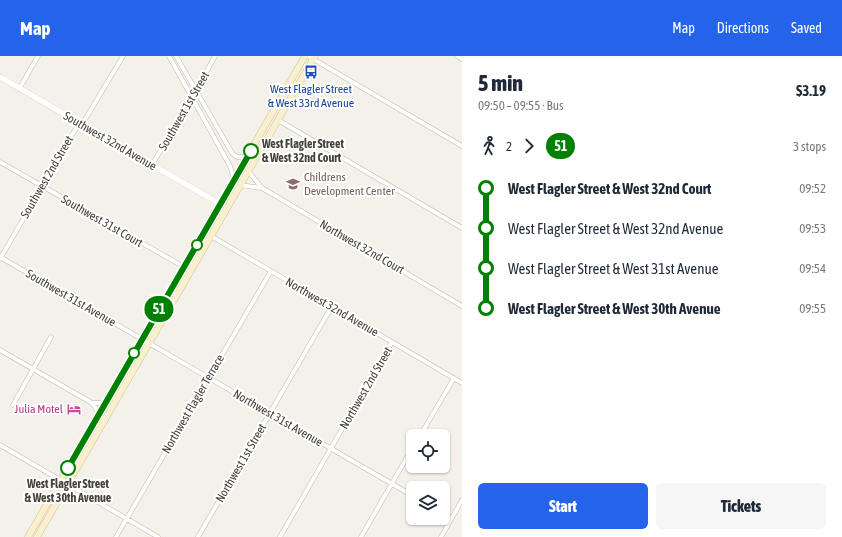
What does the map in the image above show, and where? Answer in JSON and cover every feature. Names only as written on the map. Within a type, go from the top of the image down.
[{"type":"main road","points":[[37,537],[278,120],[310,57]]},
{"type":"main road","points":[[28,537],[247,157],[310,57]]},
{"type":"main road","points":[[220,204],[232,200]]},
{"type":"main road","points":[[201,238],[211,236]]},
{"type":"street","points":[[19,89],[38,56]]},
{"type":"street","name":"Southwest 2nd Street","points":[[0,258],[75,130],[86,118],[123,56]]},
{"type":"street","points":[[169,56],[230,166],[234,180]]},
{"type":"street","points":[[176,56],[232,153],[237,157],[247,157]]},
{"type":"street","name":"Southwest 1st Street","points":[[152,165],[216,56]]},
{"type":"street","points":[[457,56],[462,59]]},
{"type":"street","points":[[310,57],[462,146]]},
{"type":"street","name":"Southwest 32nd Avenue","points":[[0,77],[220,204]]},
{"type":"street","points":[[278,120],[462,228]]},
{"type":"street","name":"Southwest 31st Court","points":[[0,162],[184,267]]},
{"type":"street","name":"Northwest 32nd Court","points":[[248,171],[262,188],[462,306]]},
{"type":"street","name":"Northwest 32nd Court","points":[[240,185],[262,188]]},
{"type":"street","name":"Northwest 32nd Avenue","points":[[211,236],[462,383]]},
{"type":"street","name":"Southwest 31st Avenue","points":[[0,258],[142,339]]},
{"type":"street","name":"Northwest Flagler Terrace","points":[[116,537],[270,271]]},
{"type":"street","name":"Northwest 1st Street","points":[[198,537],[332,306]]},
{"type":"street","points":[[12,405],[51,337]]},
{"type":"street","name":"Northwest 31st Avenue","points":[[142,339],[406,492]]},
{"type":"street","name":"Northwest 2nd Street","points":[[280,537],[392,342]]},
{"type":"street","points":[[0,350],[92,403],[99,413]]},
{"type":"street","points":[[424,429],[454,378]]},
{"type":"street","points":[[92,403],[105,403]]},
{"type":"street","points":[[0,445],[158,537]]},
{"type":"street","points":[[361,537],[406,459]]},
{"type":"street","points":[[441,537],[462,500]]},
{"type":"bus line","name":"51","points":[[68,468],[251,151]]},
{"type":"place","name":"West Flagler Street & West 33rd Avenue","points":[[311,72]]},
{"type":"place","name":"West Flagler Street & West 32nd Court","points":[[251,151]]},
{"type":"place","name":"Childrens Development Center","points":[[293,184]]},
{"type":"place","name":"Julia Motel","points":[[74,409]]},
{"type":"place","name":"West Flagler Street & West 30th Avenue","points":[[68,468]]}]
